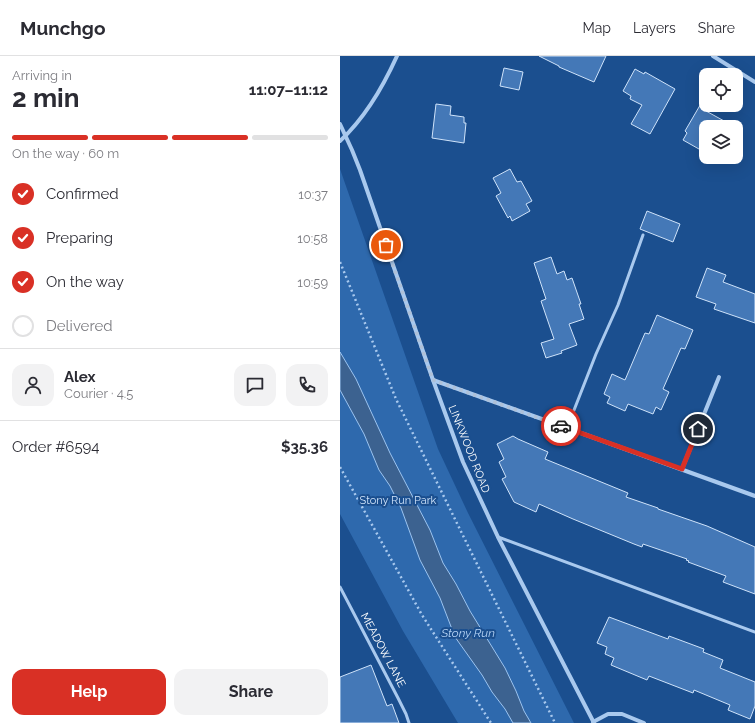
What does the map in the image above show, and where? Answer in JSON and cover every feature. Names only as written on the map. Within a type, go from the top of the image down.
[{"type":"street","points":[[340,141],[355,126],[378,94],[397,56]]},
{"type":"street","points":[[713,56],[755,82]]},
{"type":"street","name":"LINKWOOD ROAD","points":[[340,124],[360,170],[463,462],[498,537],[593,722]]},
{"type":"street","points":[[682,469],[719,377]]},
{"type":"street","points":[[433,380],[755,496]]},
{"type":"street","points":[[593,722],[608,714],[622,714],[644,723]]},
{"type":"lane","points":[[567,428],[596,354],[618,305],[643,235]]},
{"type":"lane","points":[[498,537],[755,632]]},
{"type":"lane","name":"MEADOW LANE","points":[[340,587],[398,698],[409,723]]},
{"type":"path","points":[[340,262],[396,399],[555,723]]},
{"type":"path","points":[[340,467],[422,615],[491,723]]},
{"type":"green space","name":"Stony Run Park","points":[[340,169],[438,449],[468,513],[574,723],[458,723],[403,631],[340,514]]},
{"type":"water","name":"Stony Run","points":[[340,352],[356,379],[390,453],[430,530],[443,563],[505,668],[531,723],[513,723],[455,637],[440,598],[420,560],[401,508],[390,486],[379,470],[364,434],[340,390]]},
{"type":"building","points":[[539,56],[606,56],[594,82],[559,67]]},
{"type":"building","points":[[504,68],[523,72],[519,90],[500,86]]},
{"type":"building","points":[[635,69],[644,74],[645,72],[675,89],[650,134],[631,124],[642,105],[630,99],[631,96],[623,91]]},
{"type":"building","points":[[436,104],[451,106],[450,115],[464,117],[464,123],[466,123],[464,143],[432,138]]},
{"type":"building","points":[[699,107],[699,112],[708,112],[722,120],[699,120],[699,149],[683,140],[687,133],[685,131]]},
{"type":"building","points":[[510,169],[517,182],[521,181],[532,201],[526,204],[530,211],[512,221],[510,216],[508,218],[496,196],[501,193],[493,178]]},
{"type":"building","points":[[647,211],[680,224],[673,242],[640,229]]},
{"type":"building","points":[[551,257],[557,274],[564,271],[567,280],[572,278],[581,304],[579,304],[584,319],[569,324],[577,345],[561,351],[562,353],[546,358],[541,343],[554,339],[541,301],[546,299],[534,263]]},
{"type":"building","points":[[707,268],[726,275],[723,282],[755,294],[755,323],[714,309],[716,304],[696,297]]},
{"type":"building","points":[[657,315],[693,330],[685,349],[681,348],[663,389],[669,392],[661,410],[656,407],[653,414],[628,404],[625,411],[607,403],[610,397],[604,394],[612,374],[625,380],[645,333],[649,334]]},
{"type":"building","points":[[513,436],[548,452],[545,459],[628,493],[626,497],[707,526],[755,547],[755,594],[723,582],[726,576],[688,562],[689,561],[686,560],[687,559],[643,544],[642,547],[539,504],[536,512],[514,502],[502,479],[506,477],[499,462],[504,459],[497,444]]},
{"type":"building","points":[[609,617],[668,639],[669,636],[704,649],[703,652],[723,660],[720,668],[755,682],[755,706],[750,719],[728,710],[730,705],[694,690],[693,693],[649,676],[647,680],[611,665],[614,658],[605,654],[607,647],[597,643]]},
{"type":"building","points":[[371,665],[387,706],[392,704],[399,723],[340,723],[340,677]]},
{"type":"way so far","points":[[386,245],[433,380],[561,426]]},
{"type":"route","points":[[561,426],[682,469],[698,429]]}]
